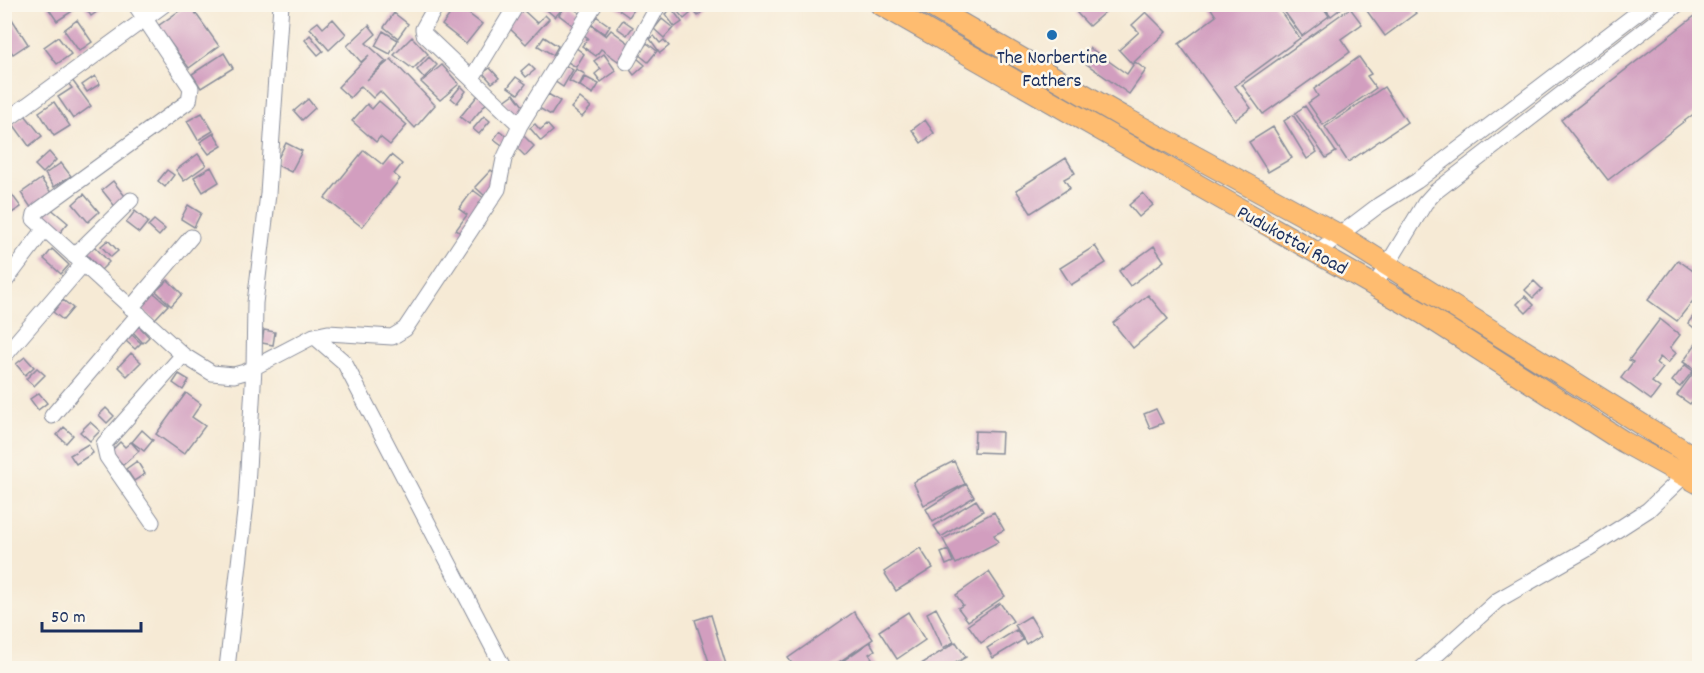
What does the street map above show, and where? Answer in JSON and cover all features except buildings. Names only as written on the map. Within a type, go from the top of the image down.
[{"type":"highway","name":"Pudukottai Road","points":[[927,4],[1121,116],[1388,264],[1695,471]]},
{"type":"highway","name":"Pudukottai Road","points":[[881,5],[1375,285],[1624,442],[1695,471]]},
{"type":"street","points":[[135,4],[191,88],[192,95],[189,101],[34,214],[34,219],[183,355],[205,370],[227,375],[254,368],[314,336],[328,333],[392,337],[405,329],[498,189],[504,159],[520,125],[595,4]]},
{"type":"street","points":[[4,122],[165,4]]},
{"type":"street","points":[[227,669],[246,503],[254,368],[255,303],[268,194],[281,4]]},
{"type":"street","points":[[436,4],[423,29],[424,34],[520,125]]},
{"type":"street","points":[[472,78],[517,4]]},
{"type":"street","points":[[627,62],[659,4]]},
{"type":"street","points":[[1317,252],[1417,181],[1649,4]]},
{"type":"street","points":[[1375,285],[1425,203],[1435,192],[1678,4]]},
{"type":"street","points":[[6,354],[78,260],[131,200]]},
{"type":"street","points":[[4,283],[44,230]]},
{"type":"street","points":[[52,416],[191,237]]},
{"type":"street","points":[[314,336],[344,362],[503,667],[500,669]]},
{"type":"street","points":[[152,522],[107,457],[104,444],[183,355]]},
{"type":"street","points":[[1422,669],[1498,600],[1589,548],[1638,516],[1695,471]]},
{"type":"place","name":"The Norbertine Fathers","points":[[1052,35]]}]
